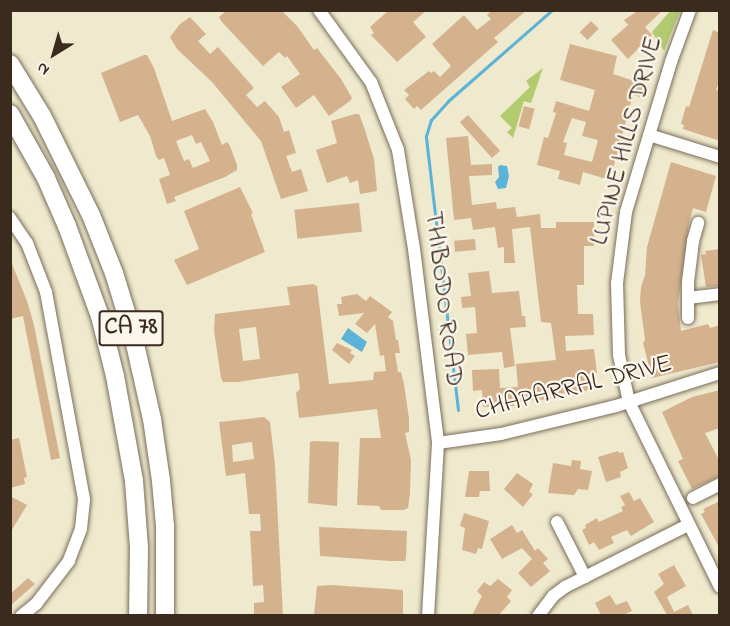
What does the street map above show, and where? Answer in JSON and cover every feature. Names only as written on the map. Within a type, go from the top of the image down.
[{"type":"highway","name":"CA 78","points":[[10,64],[42,116],[91,215],[114,273],[133,335],[152,419],[161,481],[165,526],[165,615]]},
{"type":"highway","name":"CA 78","points":[[10,114],[46,178],[71,235],[100,316],[113,366],[134,481],[139,548],[138,615]]},
{"type":"street","name":"THIBODO ROAD","points":[[319,10],[371,82],[398,150],[414,249],[438,443],[428,615]]},
{"type":"street","name":"LUPINE HILLS DRIVE","points":[[690,10],[649,135],[627,212],[617,283],[619,355],[630,402],[720,587]]},
{"type":"street","points":[[649,135],[719,156]]},
{"type":"street","points":[[10,218],[27,243],[46,292],[84,500],[81,529],[69,561],[36,604],[21,615]]},
{"type":"street","points":[[688,318],[693,242],[698,223]]},
{"type":"street","points":[[688,298],[720,294]]},
{"type":"street","name":"CHAPARRAL DRIVE","points":[[438,443],[501,434],[630,402],[720,373]]},
{"type":"street","points":[[693,498],[720,484]]},
{"type":"street","points":[[557,522],[585,577]]},
{"type":"street","points":[[538,615],[553,597],[585,577],[688,525]]},
{"type":"green space","points":[[671,10],[680,11],[664,51],[652,32]]},
{"type":"green space","points":[[543,68],[531,103],[524,101],[513,138],[507,132],[512,128],[500,116],[530,87],[526,81]]},
{"type":"water","points":[[507,166],[509,176],[506,188],[498,189],[495,182],[499,177],[498,167]]},
{"type":"water","points":[[348,328],[367,342],[362,352],[341,339]]},
{"type":"building","points":[[227,10],[281,10],[297,26],[314,50],[317,48],[341,79],[352,98],[350,101],[329,116],[314,95],[296,108],[281,87],[300,74],[287,56],[285,58],[279,52],[263,66],[222,22],[219,17]]},
{"type":"building","points":[[389,10],[427,10],[413,22],[426,37],[397,62],[371,35],[374,33],[370,27]]},
{"type":"building","points":[[492,10],[527,10],[494,38],[498,42],[421,110],[417,106],[414,109],[405,99],[409,95],[404,90],[429,71],[431,73],[434,71],[440,77],[451,66],[432,44],[464,15],[477,30],[491,19],[487,15]]},
{"type":"building","points":[[639,10],[663,10],[645,27],[652,35],[628,59],[611,40],[628,25],[624,20]]},
{"type":"building","points":[[190,17],[206,34],[198,41],[210,54],[218,47],[254,88],[246,95],[257,107],[265,101],[279,117],[284,132],[289,130],[296,153],[286,156],[292,172],[301,169],[308,191],[281,199],[261,141],[212,82],[177,49],[170,37],[180,24]]},
{"type":"building","points":[[591,21],[599,29],[587,40],[580,32]]},
{"type":"building","points":[[713,30],[720,33],[720,79],[716,90],[720,91],[720,141],[683,129],[684,125],[681,124],[686,106],[689,107]]},
{"type":"building","points":[[570,44],[617,56],[613,74],[644,84],[640,97],[633,95],[610,180],[583,172],[580,185],[558,179],[560,171],[537,165],[544,137],[548,138],[556,113],[553,112],[556,101],[589,111],[595,90],[560,80]],"holes":[[[572,118],[586,122],[582,136],[598,140],[592,162],[564,155],[567,143],[563,142]]]},
{"type":"building","points":[[147,55],[154,68],[172,121],[205,109],[222,145],[227,142],[230,146],[237,170],[174,197],[176,201],[167,204],[159,179],[170,175],[164,158],[159,160],[156,156],[150,136],[138,115],[120,122],[101,73]],"holes":[[[192,135],[196,144],[201,142],[210,161],[193,168],[189,159],[184,161],[176,141]]]},
{"type":"building","points":[[524,106],[535,109],[529,129],[519,126]]},
{"type":"building","points":[[359,114],[374,159],[377,191],[360,194],[358,180],[350,183],[347,176],[327,183],[316,150],[337,143],[331,121]]},
{"type":"building","points":[[468,115],[500,151],[492,158],[460,122]]},
{"type":"building","points":[[468,136],[471,165],[492,164],[492,175],[469,176],[472,205],[496,202],[497,209],[515,207],[517,217],[540,214],[541,228],[556,228],[556,222],[594,222],[594,246],[584,246],[584,285],[577,285],[578,314],[593,314],[594,335],[565,336],[566,351],[594,349],[597,373],[589,374],[591,390],[550,395],[550,399],[514,402],[514,406],[483,407],[482,390],[473,391],[472,370],[499,369],[500,388],[518,387],[516,364],[556,360],[551,323],[541,322],[530,227],[512,229],[515,263],[504,263],[504,247],[498,248],[495,227],[473,230],[471,218],[454,220],[446,138]]},
{"type":"building","points":[[671,162],[716,176],[706,212],[693,208],[678,304],[681,331],[708,324],[710,328],[720,325],[720,362],[652,378],[643,343],[645,340],[640,302],[641,287],[645,275],[647,247]]},
{"type":"building","points":[[240,187],[253,213],[251,214],[265,252],[187,285],[174,260],[199,249],[184,211]]},
{"type":"building","points":[[359,203],[362,232],[297,239],[294,210]]},
{"type":"building","points":[[475,239],[476,250],[455,252],[454,241]]},
{"type":"building","points":[[720,249],[718,286],[706,287],[701,255],[706,254],[705,251]]},
{"type":"building","points":[[10,259],[34,325],[60,458],[51,460],[23,316],[10,319]]},
{"type":"building","points":[[489,271],[492,293],[519,291],[522,316],[525,316],[526,327],[510,328],[515,366],[504,368],[502,352],[468,355],[466,334],[477,333],[475,307],[462,308],[461,297],[471,296],[468,273]]},
{"type":"building","points":[[313,284],[317,286],[329,384],[373,380],[374,372],[386,371],[384,355],[380,356],[375,324],[367,333],[355,324],[364,313],[339,316],[337,304],[342,304],[341,297],[357,294],[366,301],[370,296],[392,312],[388,317],[393,321],[396,340],[398,340],[400,353],[395,353],[398,372],[401,372],[404,384],[409,418],[409,432],[405,433],[411,460],[408,508],[381,510],[379,506],[357,505],[360,438],[381,438],[377,409],[299,418],[296,393],[300,389],[298,373],[223,382],[214,331],[215,314],[290,305],[287,287]],"holes":[[[256,327],[260,359],[243,361],[239,329]]]},
{"type":"building","points":[[337,343],[352,350],[350,353],[355,356],[349,364],[332,350]]},
{"type":"building","points":[[720,390],[720,428],[705,433],[720,462],[720,476],[692,489],[678,461],[683,459],[662,412],[692,397]]},
{"type":"building","points":[[264,417],[270,422],[275,465],[283,615],[254,615],[254,603],[264,602],[263,585],[253,586],[250,531],[261,531],[260,514],[249,514],[245,473],[226,476],[219,422]],"holes":[[[252,442],[254,459],[233,462],[232,445]]]},
{"type":"building","points":[[19,438],[27,477],[24,478],[25,484],[10,488],[10,440]]},
{"type":"building","points":[[310,442],[339,442],[337,506],[308,503]]},
{"type":"building","points":[[618,451],[623,452],[628,468],[620,472],[621,477],[606,482],[598,457]]},
{"type":"building","points":[[572,460],[581,461],[580,469],[592,471],[588,490],[578,489],[574,495],[548,493],[553,463],[571,466]]},
{"type":"building","points":[[469,471],[489,471],[490,491],[480,491],[479,497],[465,497]]},
{"type":"building","points":[[517,473],[533,484],[529,492],[533,494],[523,507],[504,489]]},
{"type":"building","points":[[629,492],[634,501],[640,498],[654,522],[631,536],[627,530],[611,537],[614,543],[599,550],[594,542],[589,545],[582,530],[586,528],[585,525],[597,518],[599,522],[623,511],[621,507],[625,505],[620,496]]},
{"type":"building","points":[[10,496],[27,505],[10,533]]},
{"type":"building","points":[[720,501],[720,549],[701,514],[705,512],[703,509]]},
{"type":"building","points":[[464,513],[489,521],[482,549],[478,548],[476,554],[462,550],[465,528],[460,526]]},
{"type":"building","points":[[512,525],[517,533],[522,530],[535,551],[538,548],[548,559],[543,563],[550,571],[531,587],[518,573],[532,559],[522,548],[502,559],[490,539]]},
{"type":"building","points":[[319,527],[407,531],[405,561],[320,556]]},
{"type":"building","points":[[674,565],[686,586],[667,597],[674,612],[688,605],[693,615],[667,615],[654,592],[664,584],[658,574]]},
{"type":"building","points":[[28,578],[35,584],[10,606],[10,594]]},
{"type":"building","points":[[498,579],[512,590],[507,597],[511,601],[499,615],[472,615],[482,596],[477,591],[484,582],[490,586]]},
{"type":"building","points":[[317,586],[403,590],[403,615],[314,615]]},
{"type":"building","points":[[610,595],[616,605],[627,601],[632,611],[623,615],[601,615],[595,603]]},
{"type":"waterway","points":[[458,410],[426,136],[431,120],[448,101],[552,10]]}]
